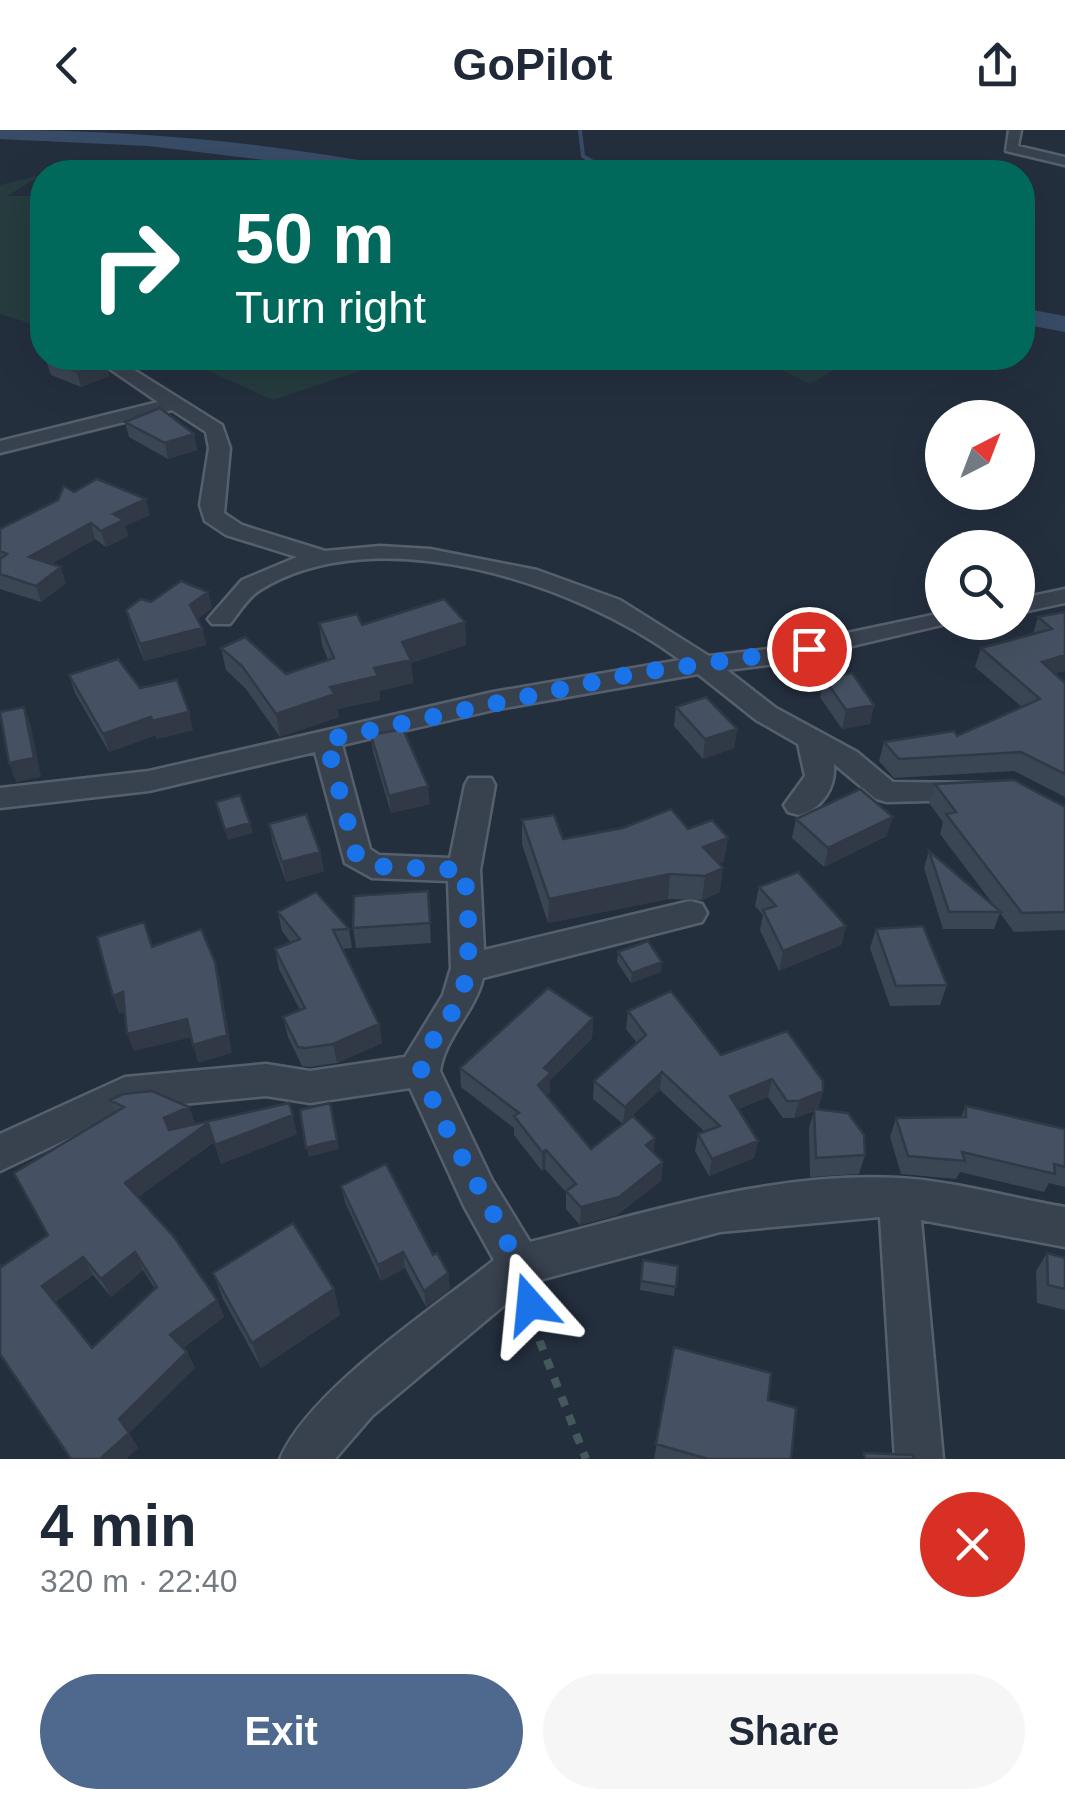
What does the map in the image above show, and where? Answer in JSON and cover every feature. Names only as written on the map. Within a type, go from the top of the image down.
[{"type":"street","points":[[1015,130],[1011,148],[1065,161]]},
{"type":"street","points":[[122,370],[216,429],[220,436],[209,501],[213,516],[234,530],[326,559]]},
{"type":"street","points":[[0,447],[172,404]]},
{"type":"street","points":[[221,619],[246,588],[264,577],[326,559],[401,554],[522,571],[612,606],[704,664],[784,727],[858,768],[886,792],[1006,784]]},
{"type":"street","points":[[1035,602],[1065,596]]},
{"type":"street","points":[[0,798],[149,781],[493,701],[704,664],[776,656],[925,625]]},
{"type":"street","points":[[326,740],[356,854],[372,866],[464,870]]},
{"type":"street","points":[[799,805],[818,792],[821,778],[820,761],[810,740]]},
{"type":"street","points":[[480,785],[464,870],[468,968],[460,999],[424,1054],[421,1071],[478,1193],[520,1265]]},
{"type":"street","points":[[468,968],[690,913]]},
{"type":"street","points":[[0,1153],[126,1092],[266,1080],[310,1087],[421,1071]]},
{"type":"street","points":[[899,1197],[919,1459]]},
{"type":"street","points":[[304,1459],[356,1400],[520,1265],[720,1213],[899,1197],[1065,1226]]},
{"type":"path","points":[[520,1265],[540,1342],[586,1459]]},
{"type":"green space","points":[[30,178],[30,182],[7,196],[30,196],[30,323],[0,314],[0,185]]},
{"type":"green space","points":[[206,370],[363,370],[273,400]]},
{"type":"green space","points":[[781,370],[833,370],[810,384]]},
{"type":"building","points":[[160,408],[194,434],[165,443],[125,422]]},
{"type":"building","points":[[97,479],[146,499],[113,514],[124,520],[101,531],[91,523],[29,557],[61,567],[36,586],[0,574],[0,559],[7,554],[0,551],[0,529],[58,500],[64,486],[74,492]]},
{"type":"building","points":[[181,581],[208,592],[190,605],[202,628],[140,644],[126,610],[141,599],[151,602]]},
{"type":"building","points":[[444,599],[465,622],[402,642],[411,660],[374,668],[378,676],[330,687],[335,694],[276,714],[242,666],[221,648],[245,637],[286,674],[334,658],[319,623],[357,614],[362,625]]},
{"type":"building","points":[[1065,612],[1065,655],[1042,662],[1065,683],[1065,774],[1021,752],[899,759],[884,742],[954,731],[957,736],[1040,699],[981,648],[1011,640],[1035,640],[1035,634],[1052,629],[1038,617]]},
{"type":"building","points":[[118,659],[140,688],[177,680],[189,712],[152,721],[151,717],[103,734],[69,675]]},
{"type":"building","points":[[852,673],[874,705],[846,710],[824,678]]},
{"type":"building","points":[[706,697],[737,729],[705,739],[676,707]]},
{"type":"building","points":[[24,707],[34,758],[9,763],[0,712]]},
{"type":"building","points":[[403,729],[428,786],[389,796],[371,735]]},
{"type":"building","points":[[1014,780],[1065,807],[1065,912],[1022,913],[946,814],[956,812],[935,784]]},
{"type":"building","points":[[860,789],[893,817],[828,848],[796,819]]},
{"type":"building","points":[[240,795],[250,823],[225,830],[216,802]]},
{"type":"building","points":[[671,809],[688,829],[712,820],[728,838],[703,847],[723,868],[705,876],[670,874],[549,899],[522,820],[554,815],[563,839],[623,828]]},
{"type":"building","points":[[306,814],[320,852],[282,862],[269,824]]},
{"type":"building","points":[[929,851],[1001,912],[949,912]]},
{"type":"building","points":[[798,872],[846,926],[783,951],[763,910],[776,906],[759,887]]},
{"type":"building","points":[[428,891],[430,923],[353,928],[354,896]]},
{"type":"building","points":[[316,892],[349,929],[333,930],[379,1024],[333,1044],[306,1048],[298,1047],[283,1017],[305,1008],[275,949],[300,939],[278,912]]},
{"type":"building","points":[[144,922],[152,947],[201,929],[215,962],[227,1035],[193,1045],[187,1019],[127,1034],[123,992],[113,996],[97,937]]},
{"type":"building","points":[[923,926],[947,985],[896,986],[876,929]]},
{"type":"building","points":[[648,941],[662,962],[632,973],[618,952]]},
{"type":"building","points":[[548,988],[593,1018],[544,1068],[551,1073],[538,1085],[591,1149],[633,1116],[655,1138],[646,1145],[663,1162],[619,1197],[581,1207],[566,1191],[576,1184],[546,1150],[542,1152],[514,1116],[519,1113],[460,1068]]},
{"type":"building","points":[[671,991],[721,1055],[787,1031],[823,1081],[823,1091],[799,1101],[787,1101],[772,1079],[730,1096],[758,1141],[712,1159],[698,1134],[720,1126],[662,1072],[625,1107],[594,1081],[646,1035],[628,1011]]},
{"type":"building","points":[[152,1091],[189,1107],[164,1118],[169,1130],[289,1103],[293,1115],[215,1145],[208,1123],[125,1183],[174,1237],[217,1300],[170,1335],[187,1352],[119,1419],[129,1433],[100,1459],[71,1459],[0,1354],[0,1264],[1,1267],[48,1235],[14,1173],[124,1107],[110,1100],[123,1094]],"holes":[[[135,1252],[157,1287],[92,1348],[42,1286],[83,1257],[101,1279]]]},
{"type":"building","points":[[330,1103],[337,1140],[306,1148],[300,1110]]},
{"type":"building","points":[[966,1106],[1065,1129],[1065,1167],[1054,1164],[1055,1174],[962,1152],[965,1161],[908,1156],[896,1118],[966,1117]]},
{"type":"building","points":[[814,1109],[848,1113],[864,1135],[865,1155],[816,1158]]},
{"type":"building","points":[[386,1164],[433,1255],[437,1253],[448,1273],[424,1291],[403,1252],[378,1265],[341,1186]]},
{"type":"building","points":[[293,1223],[334,1289],[252,1343],[213,1273]]},
{"type":"building","points":[[1047,1253],[1065,1258],[1065,1289],[1048,1285]]},
{"type":"building","points":[[643,1260],[678,1266],[676,1287],[641,1281]]},
{"type":"building","points":[[674,1347],[771,1373],[768,1400],[796,1408],[791,1459],[708,1459],[656,1444]]},
{"type":"building","points":[[864,1453],[913,1455],[914,1459],[865,1459]]},
{"type":"waterway","points":[[580,130],[583,156],[590,160]]},
{"type":"waterway","points":[[0,133],[198,144],[326,160]]},
{"type":"waterway","points":[[1035,318],[1065,324]]},
{"type":"route","points":[[530,1304],[520,1265],[478,1193],[421,1071],[424,1054],[460,999],[468,968],[464,870],[372,866],[356,854],[326,740],[636,673],[809,649]]}]
